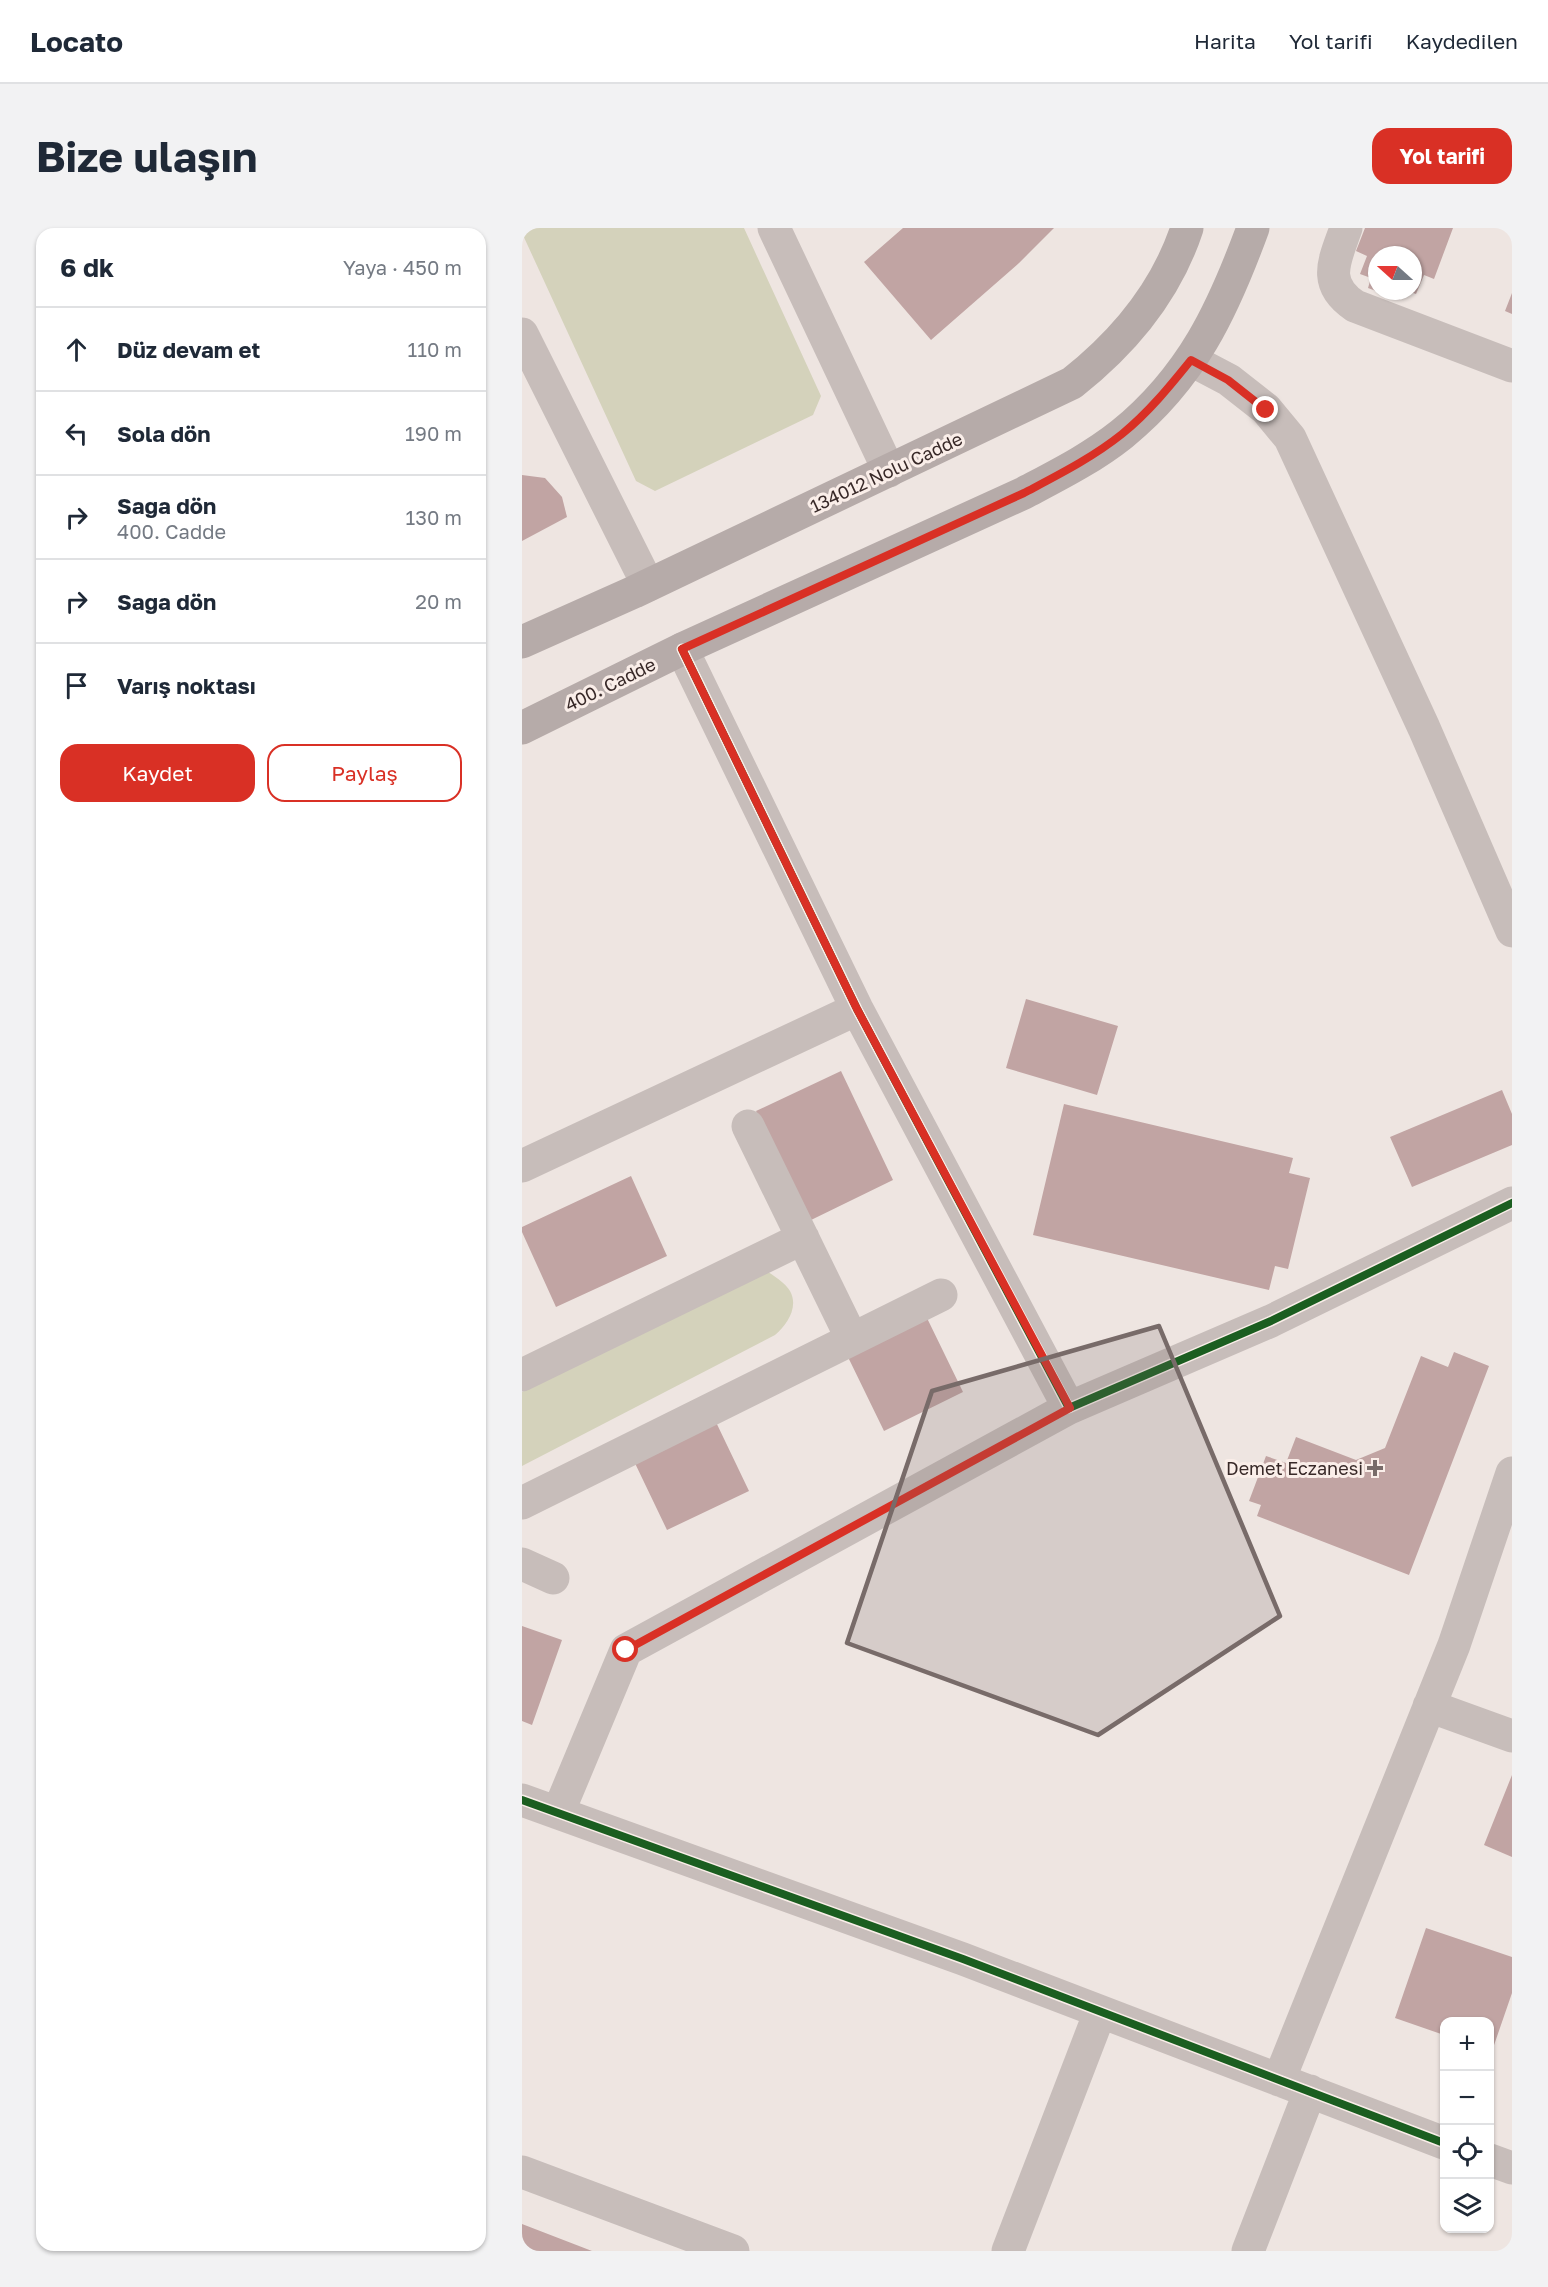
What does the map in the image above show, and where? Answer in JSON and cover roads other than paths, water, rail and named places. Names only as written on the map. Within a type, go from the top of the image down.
[{"type":"main road","name":"134012 Nolu Cadde","points":[[522,642],[648,585],[1072,383],[1121,340],[1146,309],[1166,277],[1187,228]]},
{"type":"main road","name":"400. Cadde","points":[[522,728],[682,649],[1024,493],[1077,465],[1122,434],[1159,399],[1191,360],[1218,316],[1254,228]]},
{"type":"street","points":[[774,228],[889,471]]},
{"type":"street","points":[[1346,228],[1332,266],[1333,279],[1338,292],[1346,300],[1355,306],[1512,366]]},
{"type":"street","points":[[522,334],[648,585]]},
{"type":"street","points":[[1191,360],[1228,380],[1266,410],[1290,438],[1424,728],[1512,931]]},
{"type":"street","points":[[682,649],[857,1009],[1070,1408]]},
{"type":"street","points":[[522,1166],[857,1009]]},
{"type":"street","points":[[748,1126],[852,1339]]},
{"type":"street","points":[[558,1813],[626,1650],[1070,1408],[1271,1321],[1512,1203]]},
{"type":"street","points":[[522,1375],[803,1238]]},
{"type":"street","points":[[522,1503],[941,1295]]},
{"type":"street","points":[[1279,2080],[1454,1645],[1512,1473]]},
{"type":"street","points":[[522,1564],[554,1578]]},
{"type":"street","points":[[1429,1706],[1512,1736]]},
{"type":"street","points":[[522,1800],[963,1959],[1440,2141]]},
{"type":"street","points":[[1008,2251],[1100,2012]]},
{"type":"street","points":[[1248,2251],[1310,2091]]},
{"type":"street","points":[[1494,2161],[1512,2168]]},
{"type":"street","points":[[522,2172],[733,2251]]},
{"type":"place","name":"Demet Eczanesi","points":[[1375,1468]]}]
